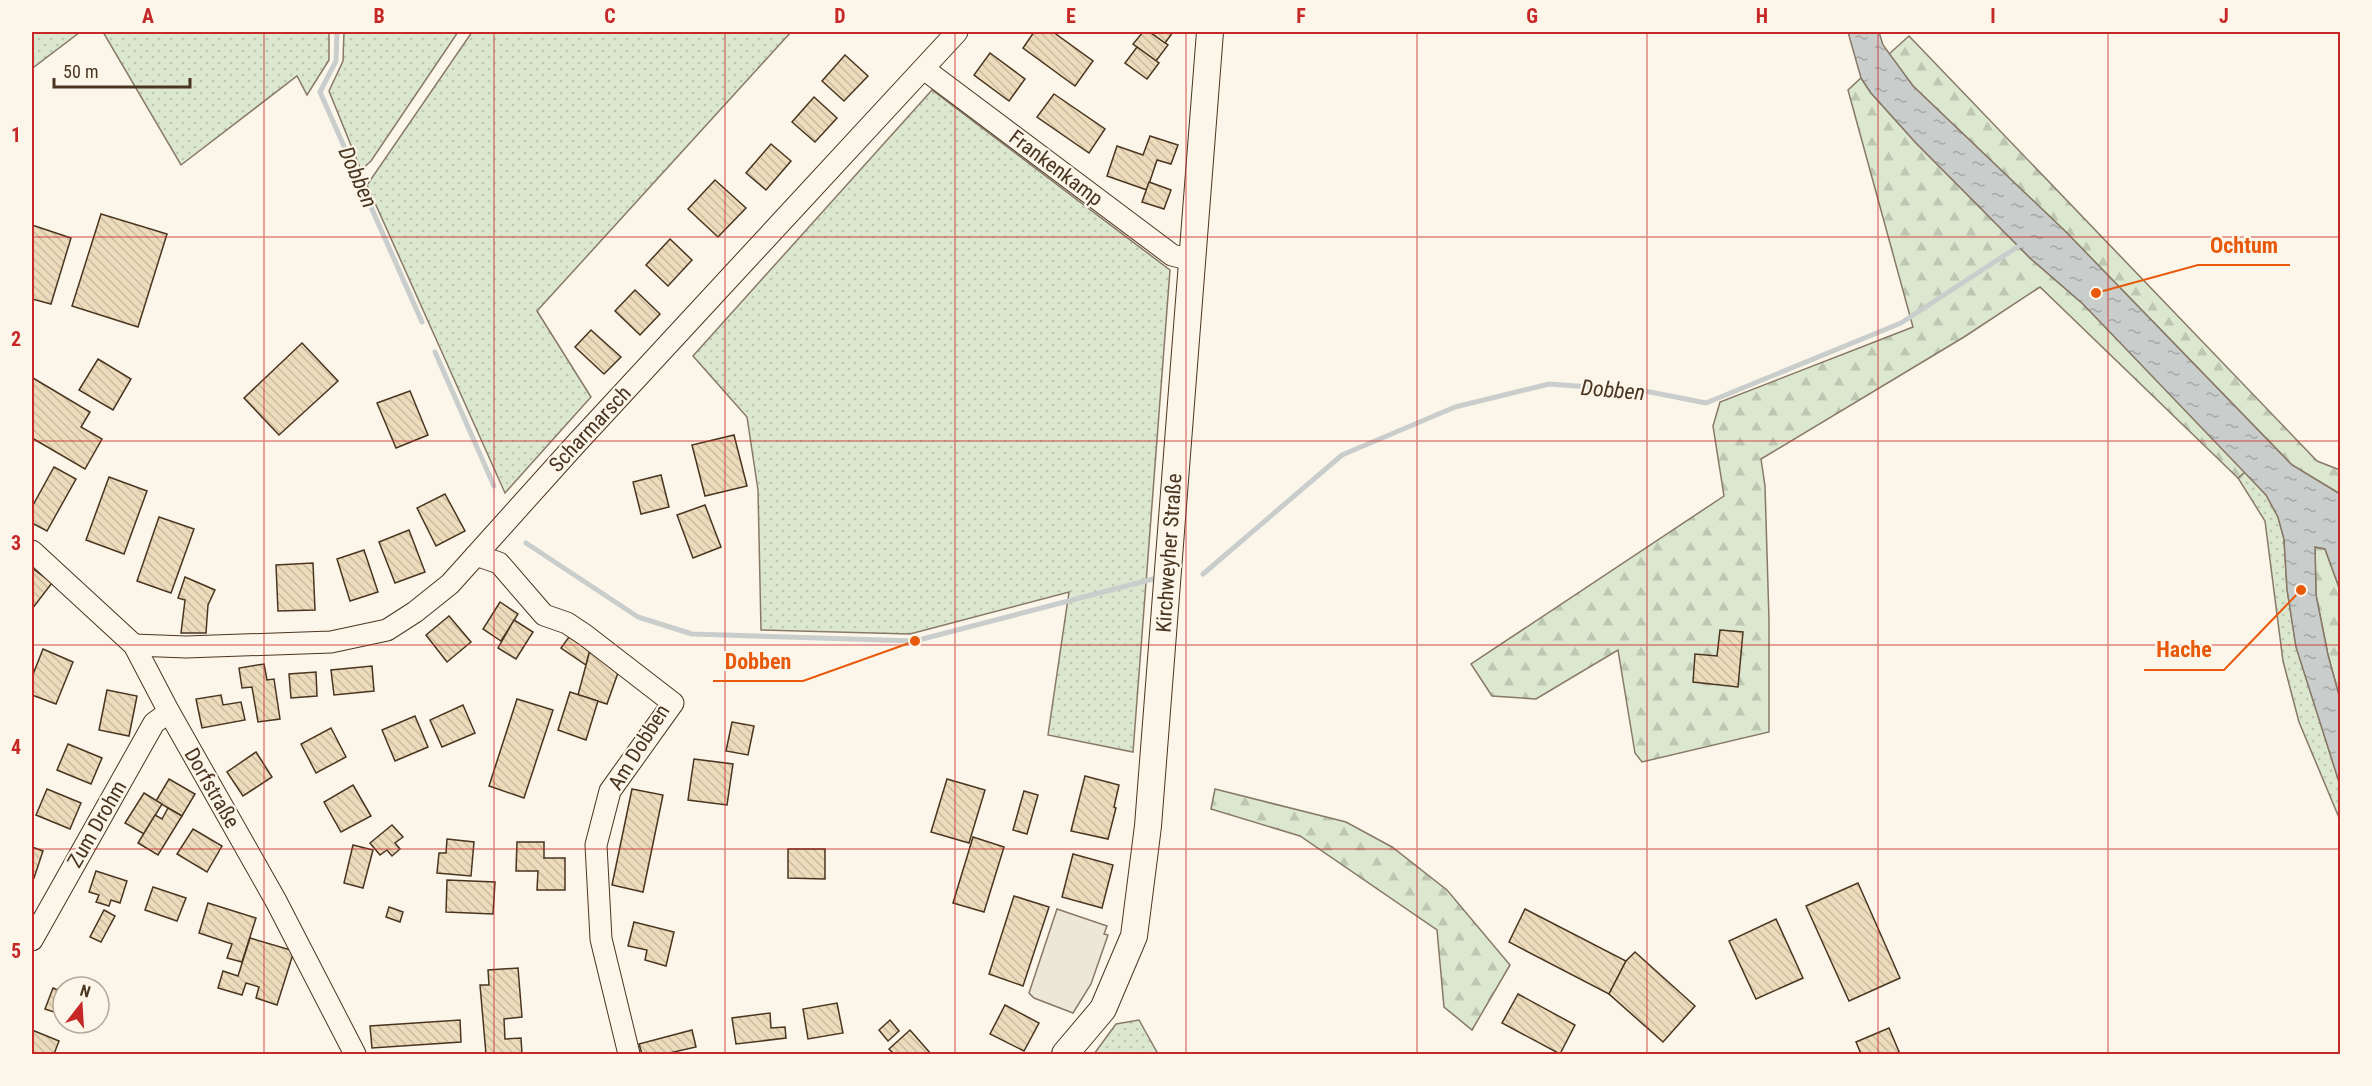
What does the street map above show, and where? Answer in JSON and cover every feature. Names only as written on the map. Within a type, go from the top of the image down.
[{"type":"main road","name":"Kirchweyher Straße","points":[[1065,1054],[1104,1009],[1134,936],[1148,826],[1210,32]]},
{"type":"street","name":"Scharmarsch","points":[[134,645],[186,647],[331,642],[380,632],[415,612],[450,584],[574,446],[957,32]]},
{"type":"street","name":"Frankenkamp","points":[[924,69],[1172,255],[1191,260]]},
{"type":"street","name":"Dorfstraße","points":[[32,551],[134,645],[169,712],[276,901],[355,1054]]},
{"type":"street","name":"Am Dobben","points":[[476,555],[499,563],[544,615],[567,623],[585,634],[673,703],[610,791],[596,845],[601,939],[629,1054]]},
{"type":"street","name":"Zum Drohm","points":[[33,934],[154,723],[169,712]]},
{"type":"green space","points":[[32,32],[80,32],[34,67],[32,65]]},
{"type":"green space","points":[[103,32],[329,32],[329,60],[307,95],[297,76],[181,165]]},
{"type":"green space","points":[[344,32],[458,32],[371,161],[361,170],[329,91],[343,61]]},
{"type":"green space","points":[[472,32],[791,32],[537,311],[591,397],[505,493],[367,185]]},
{"type":"green space","points":[[1909,36],[2317,461],[2340,470],[2340,494],[2292,465],[2066,232],[1913,86],[1889,54]]},
{"type":"green space","points":[[1861,78],[1871,93],[1916,143],[2031,259],[2083,304],[2245,472],[2238,478],[2040,287],[1964,337],[1761,459],[1765,486],[1769,620],[1769,732],[1642,762],[1635,753],[1618,650],[1536,699],[1492,696],[1471,664],[1724,496],[1713,426],[1720,402],[1913,327],[1848,90]]},
{"type":"green space","points":[[932,90],[1170,270],[1133,752],[1048,735],[1069,592],[910,634],[761,630],[758,490],[747,417],[693,356]]},
{"type":"green space","points":[[2245,472],[2266,495],[2278,517],[2284,539],[2287,589],[2296,646],[2340,785],[2340,820],[2299,722],[2283,661],[2265,521],[2238,478]]},
{"type":"green space","points":[[2315,547],[2325,549],[2340,590],[2340,699],[2316,595]]},
{"type":"green space","points":[[1215,789],[1346,822],[1392,847],[1447,890],[1510,965],[1472,1030],[1444,1007],[1437,930],[1300,836],[1211,809]]},
{"type":"green space","points":[[1139,1020],[1158,1054],[1094,1054],[1116,1024]]},
{"type":"shaded area","points":[[1057,909],[1107,926],[1104,934],[1108,935],[1091,984],[1073,1013],[1034,998],[1029,993]]},
{"type":"water","points":[[1848,32],[1879,32],[1883,45],[1913,86],[2066,232],[2292,465],[2340,494],[2340,590],[2325,549],[2315,547],[2316,595],[2340,699],[2340,785],[2296,647],[2287,589],[2284,539],[2278,517],[2266,495],[2083,304],[2031,259],[1916,143],[1871,93],[1861,78]]},
{"type":"building","points":[[1034,32],[1053,32],[1093,61],[1075,86],[1023,48]]},
{"type":"building","points":[[1143,32],[1150,32],[1168,45],[1156,61],[1133,44]]},
{"type":"building","points":[[1150,32],[1173,32],[1165,43]]},
{"type":"building","points":[[1137,47],[1159,63],[1147,79],[1125,63]]},
{"type":"building","points":[[990,53],[1025,79],[1009,101],[974,75]]},
{"type":"building","points":[[845,55],[868,76],[844,101],[822,81]]},
{"type":"building","points":[[1054,94],[1105,129],[1089,153],[1037,117]]},
{"type":"building","points":[[814,97],[837,118],[815,142],[792,122]]},
{"type":"building","points":[[1150,136],[1178,145],[1171,164],[1157,160],[1147,190],[1107,176],[1117,146],[1143,155]]},
{"type":"building","points":[[771,144],[791,161],[766,190],[746,173]]},
{"type":"building","points":[[715,180],[746,208],[718,237],[688,209]]},
{"type":"building","points":[[1149,182],[1171,190],[1164,209],[1142,202]]},
{"type":"building","points":[[101,214],[167,234],[138,327],[72,306]]},
{"type":"building","points":[[32,225],[71,238],[51,304],[32,299]]},
{"type":"building","points":[[670,239],[692,260],[668,286],[646,265]]},
{"type":"building","points":[[635,290],[660,314],[640,335],[615,311]]},
{"type":"building","points":[[591,330],[621,357],[604,374],[575,347]]},
{"type":"building","points":[[302,343],[338,381],[279,435],[244,398]]},
{"type":"building","points":[[98,359],[131,379],[113,410],[79,390]]},
{"type":"building","points":[[33,378],[90,412],[81,427],[102,439],[85,469],[32,438]]},
{"type":"building","points":[[410,391],[428,435],[396,448],[377,403]]},
{"type":"building","points":[[734,435],[747,486],[705,496],[692,445]]},
{"type":"building","points":[[54,467],[76,479],[47,531],[32,523],[32,507]]},
{"type":"building","points":[[661,475],[669,507],[641,514],[633,482]]},
{"type":"building","points":[[109,477],[147,491],[124,554],[86,540]]},
{"type":"building","points":[[445,494],[465,531],[436,546],[417,508]]},
{"type":"building","points":[[705,505],[721,547],[693,558],[677,515]]},
{"type":"building","points":[[159,517],[194,529],[171,593],[137,581]]},
{"type":"building","points":[[409,530],[425,572],[395,583],[379,542]]},
{"type":"building","points":[[364,550],[378,592],[350,601],[337,559]]},
{"type":"building","points":[[313,563],[315,610],[278,611],[276,565]]},
{"type":"building","points":[[32,568],[52,583],[32,609]]},
{"type":"building","points":[[185,577],[215,590],[208,605],[206,633],[181,633],[185,600],[178,598]]},
{"type":"building","points":[[500,602],[518,614],[501,641],[483,629]]},
{"type":"building","points":[[449,616],[471,642],[447,662],[426,635]]},
{"type":"building","points":[[514,620],[533,632],[516,659],[498,648]]},
{"type":"building","points":[[1720,630],[1743,632],[1738,687],[1693,682],[1695,654],[1717,656]]},
{"type":"building","points":[[569,637],[590,650],[586,665],[561,648]]},
{"type":"building","points":[[43,649],[73,662],[56,704],[32,695],[32,677]]},
{"type":"building","points":[[590,650],[619,670],[607,704],[578,695]]},
{"type":"building","points":[[264,664],[267,680],[274,679],[280,719],[258,722],[252,687],[242,688],[239,668]]},
{"type":"building","points":[[372,666],[374,691],[334,695],[331,670]]},
{"type":"building","points":[[316,672],[317,696],[291,698],[289,674]]},
{"type":"building","points":[[107,690],[137,696],[129,736],[99,730]]},
{"type":"building","points":[[570,692],[598,701],[586,740],[558,730]]},
{"type":"building","points":[[221,695],[223,705],[241,702],[245,720],[202,728],[196,699]]},
{"type":"building","points":[[517,699],[553,710],[524,798],[489,786]]},
{"type":"building","points":[[463,705],[475,733],[442,747],[430,720]]},
{"type":"building","points":[[415,716],[428,747],[395,761],[382,730]]},
{"type":"building","points":[[732,722],[754,726],[748,755],[726,751]]},
{"type":"building","points":[[331,728],[346,757],[316,773],[301,744]]},
{"type":"building","points":[[68,744],[102,758],[91,784],[57,770]]},
{"type":"building","points":[[256,752],[272,777],[243,796],[227,772]]},
{"type":"building","points":[[694,759],[733,764],[727,805],[688,800]]},
{"type":"building","points":[[1085,776],[1119,785],[1108,839],[1071,831]]},
{"type":"building","points":[[169,779],[195,794],[182,816],[156,801]]},
{"type":"building","points":[[947,779],[985,790],[969,843],[931,832]]},
{"type":"building","points":[[353,785],[371,816],[341,832],[324,802]]},
{"type":"building","points":[[47,789],[81,803],[70,829],[36,815]]},
{"type":"building","points":[[632,789],[663,795],[643,892],[612,885]]},
{"type":"building","points":[[1024,791],[1038,795],[1027,834],[1013,830]]},
{"type":"building","points":[[144,793],[162,804],[144,834],[125,823]]},
{"type":"building","points":[[168,808],[182,816],[158,855],[138,843],[155,815],[162,819]]},
{"type":"building","points":[[392,825],[403,837],[395,843],[400,849],[392,856],[387,850],[380,855],[370,843]]},
{"type":"building","points":[[193,829],[222,846],[207,872],[177,854]]},
{"type":"building","points":[[973,837],[1004,847],[984,912],[953,903]]},
{"type":"building","points":[[447,839],[474,842],[471,876],[437,873],[439,853],[446,853]]},
{"type":"building","points":[[517,842],[544,842],[544,858],[565,858],[565,890],[537,890],[538,871],[516,871]]},
{"type":"building","points":[[353,845],[373,850],[363,888],[344,883]]},
{"type":"building","points":[[32,847],[43,851],[34,878],[32,877]]},
{"type":"building","points":[[788,849],[825,849],[825,879],[788,878]]},
{"type":"building","points":[[1073,854],[1113,865],[1102,908],[1062,897]]},
{"type":"building","points":[[96,871],[127,881],[120,903],[111,900],[109,906],[96,902],[99,895],[89,892]]},
{"type":"building","points":[[447,880],[495,882],[493,914],[446,912]]},
{"type":"building","points":[[1858,883],[1900,978],[1849,1001],[1806,906]]},
{"type":"building","points":[[153,887],[186,898],[177,921],[145,910]]},
{"type":"building","points":[[1014,896],[1049,907],[1023,986],[989,974]]},
{"type":"building","points":[[208,903],[256,918],[242,962],[227,958],[232,944],[199,933]]},
{"type":"building","points":[[389,907],[403,912],[400,922],[386,917]]},
{"type":"building","points":[[1525,909],[1626,961],[1609,994],[1509,942]]},
{"type":"building","points":[[104,910],[115,916],[101,942],[90,937]]},
{"type":"building","points":[[1776,919],[1803,978],[1756,999],[1729,941]]},
{"type":"building","points":[[634,922],[674,932],[666,966],[645,960],[647,950],[628,946]]},
{"type":"building","points":[[250,938],[294,951],[277,1005],[256,998],[259,987],[246,983],[242,995],[218,988],[223,971],[238,976]]},
{"type":"building","points":[[1635,952],[1695,1006],[1663,1042],[1609,994],[1626,961]]},
{"type":"building","points":[[518,968],[522,1017],[504,1019],[505,1039],[521,1038],[522,1054],[486,1054],[480,985],[489,985],[488,970]]},
{"type":"building","points":[[51,993],[51,1011],[45,1009]]},
{"type":"building","points":[[1518,994],[1575,1025],[1560,1054],[1502,1023]]},
{"type":"building","points":[[837,1003],[843,1033],[808,1039],[803,1009]]},
{"type":"building","points":[[1005,1005],[1039,1023],[1024,1051],[990,1034]]},
{"type":"building","points":[[770,1013],[771,1028],[785,1027],[786,1038],[736,1044],[732,1018]]},
{"type":"building","points":[[460,1020],[461,1042],[372,1048],[370,1026]]},
{"type":"building","points":[[890,1020],[899,1031],[888,1041],[879,1030]]},
{"type":"building","points":[[1889,1028],[1900,1054],[1861,1054],[1856,1042]]},
{"type":"building","points":[[32,1030],[59,1041],[54,1054],[32,1054]]},
{"type":"building","points":[[692,1030],[696,1047],[665,1054],[642,1054],[639,1044]]},
{"type":"building","points":[[910,1030],[931,1054],[894,1054],[889,1049]]},
{"type":"waterway","name":"Dobben","points":[[337,32],[336,61],[320,92],[422,322]]},
{"type":"waterway","name":"Dobben","points":[[1203,574],[1342,455],[1455,407],[1549,384],[1645,391],[1706,403],[1901,323],[2022,244]]},
{"type":"waterway","name":"Dobben","points":[[435,352],[494,486]]},
{"type":"waterway","name":"Dobben","points":[[526,543],[638,617],[692,634],[915,641],[1153,579]]},
{"type":"place","name":"Ochtum","points":[[2096,293]]},
{"type":"place","name":"Hache","points":[[2301,590]]},
{"type":"place","name":"Dobben","points":[[915,641]]}]
